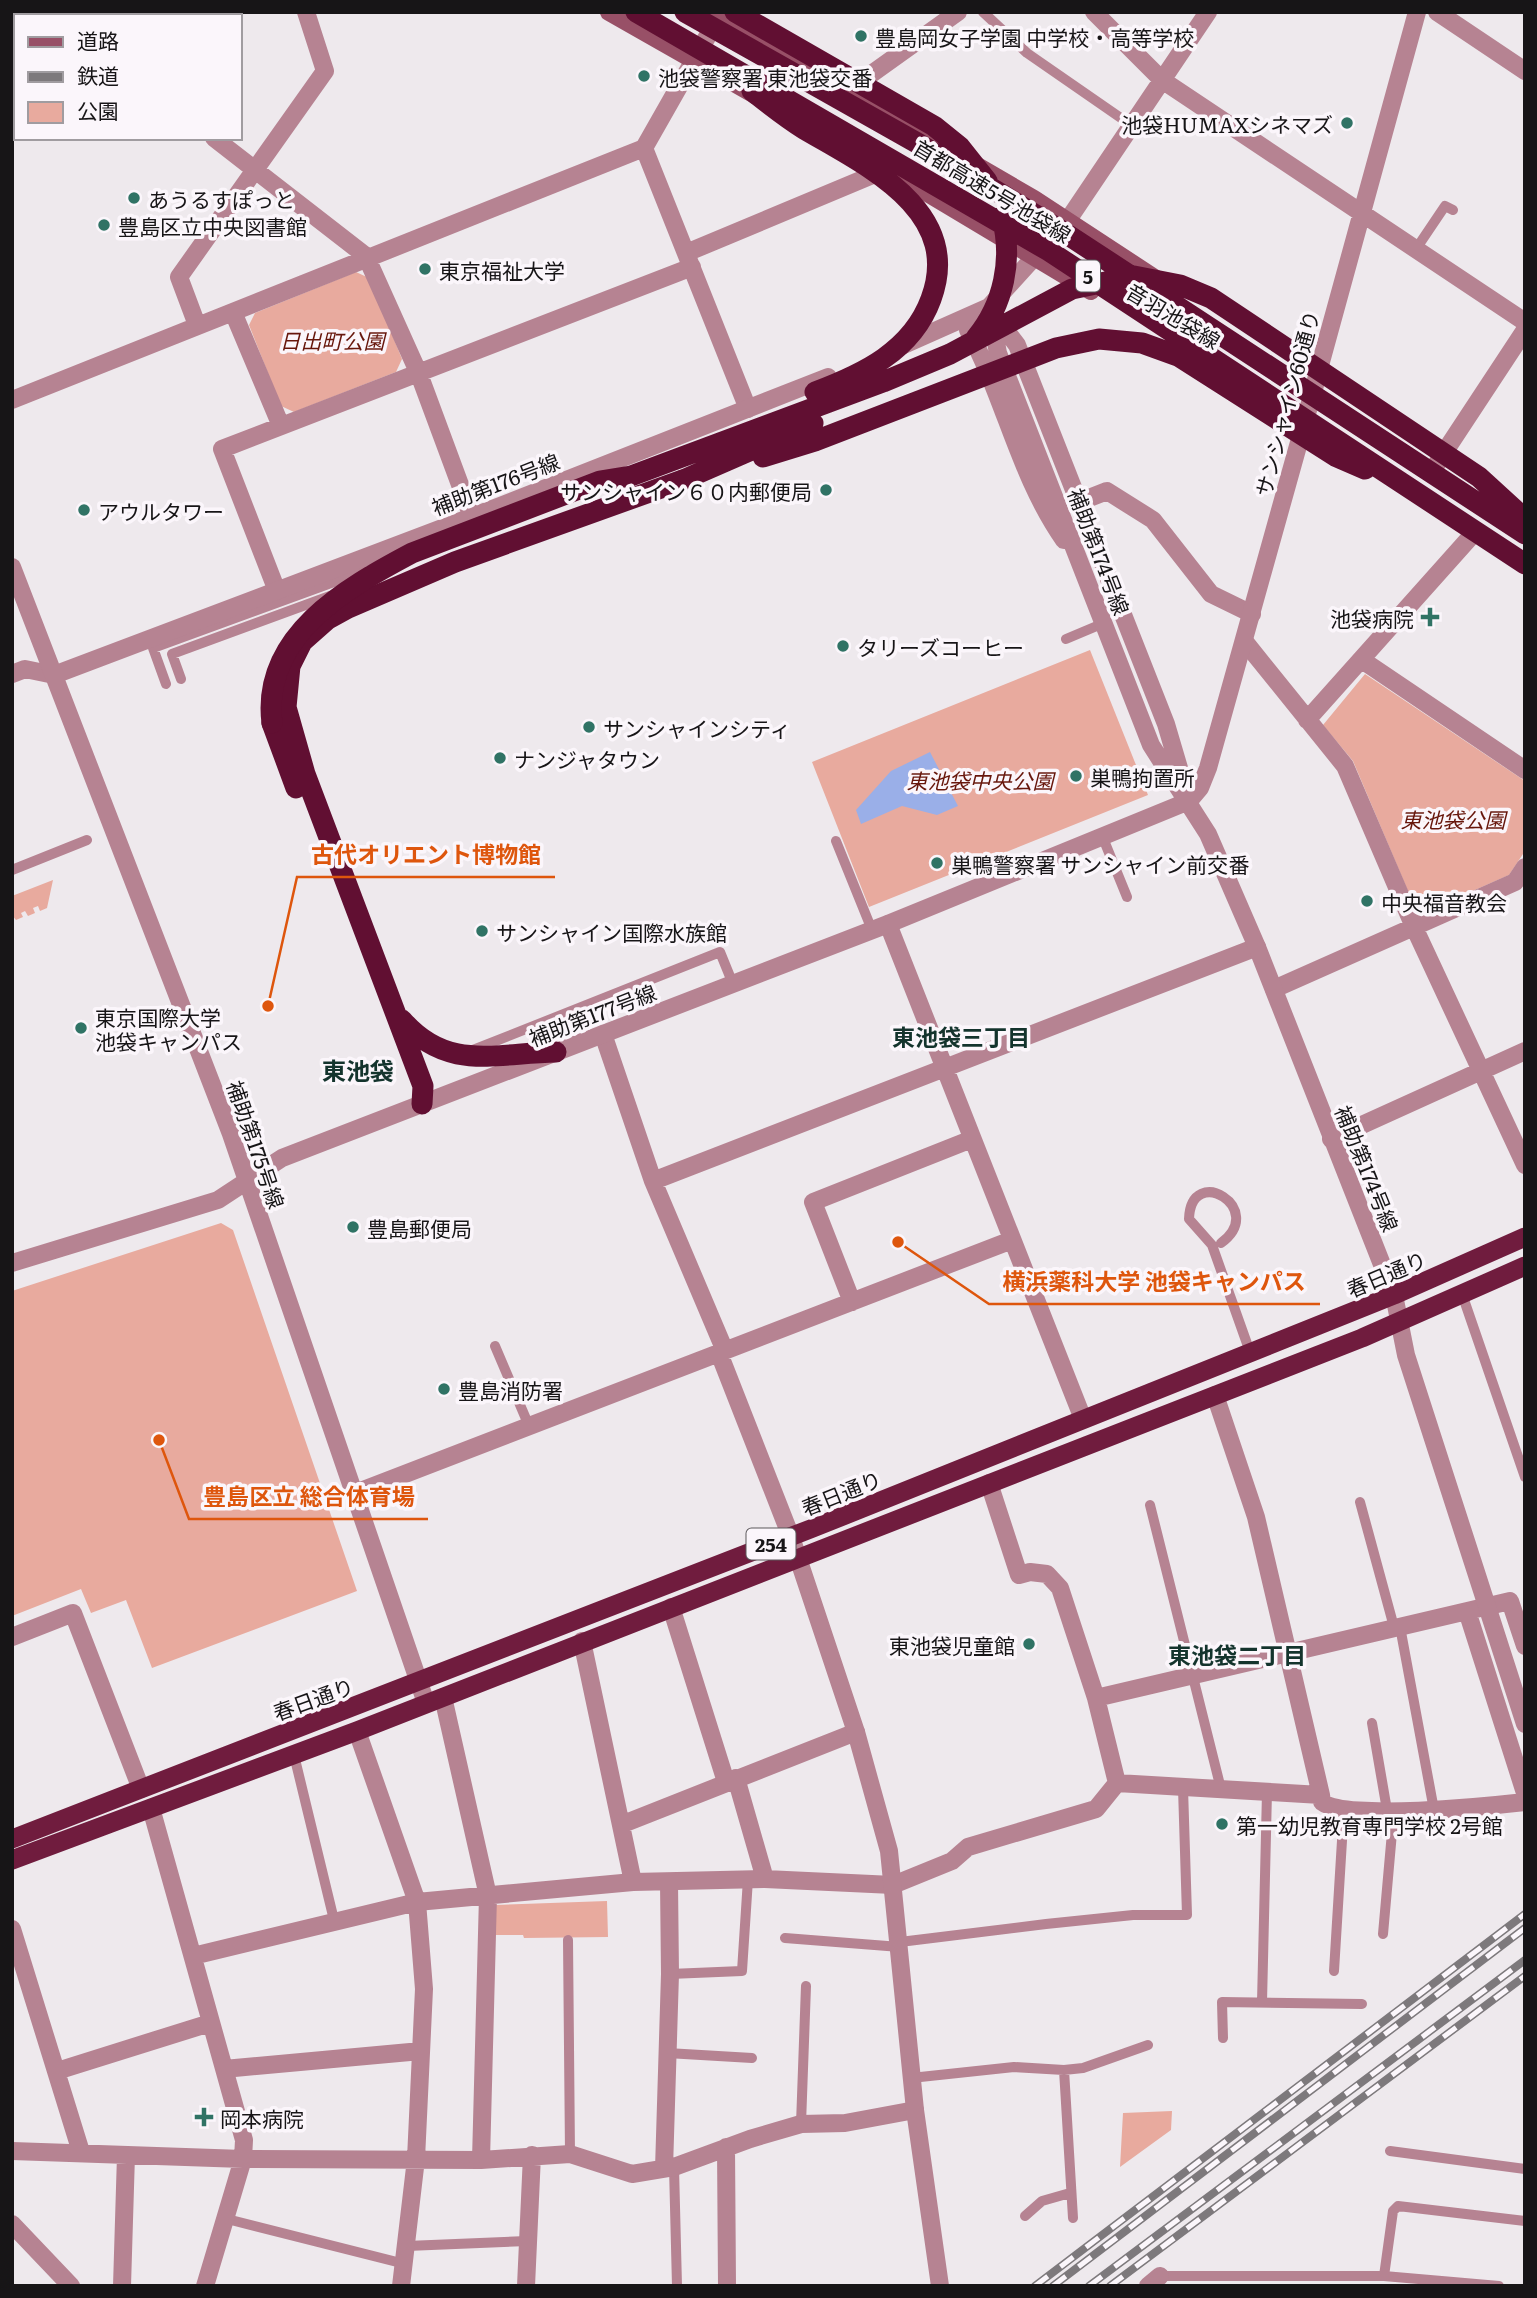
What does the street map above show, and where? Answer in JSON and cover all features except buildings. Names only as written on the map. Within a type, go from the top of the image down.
[{"type":"highway","name":"首都高速5号池袋線","points":[[636,12],[1049,251],[1419,494],[1525,568]]},
{"type":"highway","name":"首都高速5号池袋線","points":[[685,12],[919,144],[1062,231],[1525,534]]},
{"type":"highway","points":[[683,480],[916,381],[948,364],[967,348],[991,315],[1002,288],[1007,261],[1007,236],[1000,207],[981,172],[960,148],[934,126],[722,14]]},
{"type":"highway","points":[[600,481],[625,464],[839,383],[870,368],[894,352],[917,329],[935,290],[938,265],[935,248],[923,217],[910,201],[868,167],[802,128],[670,31]]},
{"type":"highway","points":[[422,1104],[423,1086],[396,1013],[305,774],[279,715],[270,704],[276,669],[299,633],[337,599],[412,553],[600,481],[631,476],[883,382],[950,354],[1072,289],[1134,276],[1180,285],[1211,299],[1479,477],[1521,520]]},
{"type":"highway","points":[[422,1104],[411,1092],[279,715],[290,666],[302,642],[348,608],[455,562],[683,480],[815,441],[1056,348],[1099,339],[1142,343],[1178,356],[1335,456],[1419,494]]},
{"type":"highway","points":[[396,1013],[425,1041],[458,1056],[556,1052]]},
{"type":"highway","name":"春日通り","points":[[12,1839],[791,1537],[1394,1295],[1525,1237]]},
{"type":"highway","name":"254","points":[[12,1860],[357,1731],[1215,1395],[1398,1323],[1525,1266]]},
{"type":"main road","points":[[12,14],[19,12]]},
{"type":"main road","name":"音羽池袋線","points":[[609,12],[887,169],[1036,258],[1304,421],[1525,568]]},
{"type":"main road","name":"音羽池袋線","points":[[722,14],[1068,220],[1521,520]]},
{"type":"street","points":[[197,325],[179,277],[325,71],[306,12]]},
{"type":"street","points":[[849,90],[958,12]]},
{"type":"street","points":[[1094,12],[1162,80],[1525,322]]},
{"type":"street","points":[[989,307],[1068,220],[1208,12]]},
{"type":"street","name":"サンシャイン60通り","points":[[1189,801],[1200,788],[1208,768],[1245,642],[1418,12]]},
{"type":"street","points":[[1437,12],[1525,71]]},
{"type":"street","points":[[12,400],[366,256],[644,148],[722,14]]},
{"type":"street","points":[[217,140],[366,256],[419,374],[472,517]]},
{"type":"street","points":[[644,148],[748,410]]},
{"type":"street","points":[[277,591],[222,449],[419,374],[689,260],[887,169]]},
{"type":"street","name":"補助第176号線","points":[[12,674],[25,669],[54,675],[748,410],[963,321],[989,307]]},
{"type":"street","name":"補助第174号線","points":[[989,307],[1017,345],[1171,737],[1189,801]]},
{"type":"street","name":"補助第174号線","points":[[989,307],[998,353],[1151,745],[1208,834],[1274,989],[1394,1295],[1398,1323],[1525,1724]]},
{"type":"street","points":[[233,312],[281,426]]},
{"type":"street","points":[[963,321],[983,359],[1042,508],[1081,564]]},
{"type":"street","points":[[1436,465],[1525,330]]},
{"type":"street","points":[[1079,502],[1107,491],[1153,520],[1211,594],[1252,614]]},
{"type":"street","points":[[1307,720],[1481,538]]},
{"type":"street","name":"補助第175号線","points":[[12,566],[208,1073],[419,1682],[435,1700],[488,1896],[481,2160]]},
{"type":"street","points":[[1245,642],[1345,766],[1413,926],[1525,1165]]},
{"type":"street","points":[[1362,660],[1525,770]]},
{"type":"street","name":"補助第177号線","points":[[12,1263],[218,1200],[282,1158],[880,927],[1189,801]]},
{"type":"street","points":[[1274,989],[1515,882],[1525,867]]},
{"type":"street","points":[[880,927],[945,1069],[1083,1419]]},
{"type":"street","points":[[653,1181],[1257,947]]},
{"type":"street","points":[[603,1034],[653,1181],[722,1352],[791,1537],[856,1732],[889,1851],[911,2078],[940,2286]]},
{"type":"street","points":[[1331,1139],[1525,1051]]},
{"type":"street","points":[[852,1302],[813,1202],[972,1139]]},
{"type":"street","points":[[353,1494],[1012,1240]]},
{"type":"street","points":[[1215,1395],[1256,1517],[1325,1804],[1344,1808],[1434,1810],[1525,1802]]},
{"type":"street","points":[[989,1483],[1019,1575],[1030,1572],[1047,1573],[1060,1588],[1096,1698],[1116,1783]]},
{"type":"street","points":[[1096,1698],[1518,1599],[1525,1646]]},
{"type":"street","points":[[671,1607],[731,1780],[757,1879]]},
{"type":"street","points":[[1467,1611],[1525,1793]]},
{"type":"street","points":[[12,1637],[74,1613],[141,1789]]},
{"type":"street","points":[[582,1641],[634,1882]]},
{"type":"street","points":[[357,1731],[417,1902],[424,1989],[416,2159],[401,2286]]},
{"type":"street","points":[[623,1825],[856,1732]]},
{"type":"street","points":[[1116,1783],[1321,1796]]},
{"type":"street","points":[[193,1956],[417,1902],[634,1882],[757,1879],[893,1885],[952,1861],[968,1847],[1096,1809],[1116,1783]]},
{"type":"street","points":[[151,1808],[244,2140],[243,2159],[227,2219],[205,2286]]},
{"type":"street","points":[[669,1882],[669,2168]]},
{"type":"street","points":[[12,1928],[81,2152]]},
{"type":"street","points":[[57,2071],[210,2023]]},
{"type":"street","points":[[225,2069],[421,2051]]},
{"type":"street","points":[[12,2151],[243,2159],[481,2160],[570,2154],[632,2174],[669,2168],[800,2124],[845,2123],[915,2110]]},
{"type":"street","points":[[726,2147],[727,2286]]},
{"type":"street","points":[[122,2286],[126,2155]]},
{"type":"street","points":[[526,2286],[532,2155]]},
{"type":"street","points":[[12,2224],[71,2286]]},
{"type":"lane","points":[[983,12],[1027,53],[1131,125]]},
{"type":"lane","points":[[1416,249],[1444,206],[1453,210]]},
{"type":"lane","points":[[869,422],[910,405]]},
{"type":"lane","points":[[166,684],[153,648],[412,553]]},
{"type":"lane","points":[[181,679],[172,654],[327,597],[455,562]]},
{"type":"lane","points":[[1066,639],[1104,623]]},
{"type":"lane","points":[[1103,838],[1127,897]]},
{"type":"lane","points":[[12,870],[87,840]]},
{"type":"lane","points":[[836,841],[880,927]]},
{"type":"lane","points":[[458,1056],[720,952],[733,984]]},
{"type":"lane","points":[[1221,1243],[1232,1233],[1234,1210],[1231,1202],[1215,1191],[1206,1193],[1194,1202],[1189,1219],[1212,1245],[1250,1352]]},
{"type":"lane","points":[[1462,1294],[1525,1477]]},
{"type":"lane","points":[[495,1346],[529,1426]]},
{"type":"lane","points":[[1360,1502],[1394,1627],[1401,1632],[1434,1810]]},
{"type":"lane","points":[[1150,1505],[1221,1789]]},
{"type":"lane","points":[[1372,1723],[1390,1810],[1383,1934]]},
{"type":"lane","points":[[294,1755],[334,1920]]},
{"type":"lane","points":[[785,1938],[900,1945],[1046,1924],[1133,1915],[1187,1915],[1183,1788]]},
{"type":"lane","points":[[1262,2002],[1267,1792]]},
{"type":"lane","points":[[1334,1971],[1344,1808]]},
{"type":"lane","points":[[670,1974],[742,1971],[757,1879]]},
{"type":"lane","points":[[568,1940],[570,2154]]},
{"type":"lane","points":[[800,2124],[806,1986]]},
{"type":"lane","points":[[1223,2038],[1222,2002],[1362,2004]]},
{"type":"lane","points":[[911,2078],[1014,2067],[1063,2070],[1083,2068],[1148,2045]]},
{"type":"lane","points":[[667,2053],[752,2058]]},
{"type":"lane","points":[[1063,2070],[1073,2218]]},
{"type":"lane","points":[[1390,2151],[1525,2169]]},
{"type":"lane","points":[[669,2168],[677,2286]]},
{"type":"lane","points":[[1025,2216],[1042,2201],[1070,2193]]},
{"type":"lane","points":[[1384,2276],[1393,2211],[1398,2206],[1525,2221]]},
{"type":"lane","points":[[227,2219],[405,2264]]},
{"type":"lane","points":[[407,2246],[527,2241]]},
{"type":"lane","points":[[1154,2281],[1384,2276],[1499,2286]]},
{"type":"green space","name":"日出町公園","points":[[356,272],[369,278],[402,359],[396,372],[294,412],[281,406],[249,325],[255,313]]},
{"type":"green space","name":"東池袋中央公園","points":[[1090,650],[1148,795],[869,907],[812,762]]},
{"type":"green space","name":"東池袋公園","points":[[1365,674],[1525,781],[1525,851],[1509,875],[1418,915],[1353,761],[1323,725]]},
{"type":"green space","points":[[53,880],[47,908],[40,911],[38,906],[33,908],[35,913],[28,916],[25,911],[21,913],[23,917],[16,920],[12,915],[12,896]]},
{"type":"green space","points":[[221,1223],[233,1230],[357,1591],[152,1668],[126,1600],[91,1613],[81,1589],[12,1616],[12,1291]]},
{"type":"green space","points":[[607,1901],[608,1937],[524,1938],[523,1935],[495,1935],[495,1905]]},
{"type":"green space","points":[[1172,2111],[1171,2130],[1120,2167],[1123,2113]]},
{"type":"water","points":[[930,752],[958,806],[937,815],[902,806],[861,824],[856,810],[891,771]]},
{"type":"railway","points":[[1035,2286],[1525,1914]]},
{"type":"railway","points":[[1053,2286],[1525,1928]]},
{"type":"railway","points":[[1089,2286],[1525,1960]]},
{"type":"railway","points":[[1110,2286],[1525,1976]]},
{"type":"place","name":"豊島岡女子学園 中学校・高等学校","points":[[861,36]]},
{"type":"place","name":"池袋警察署 東池袋交番","points":[[644,76]]},
{"type":"place","name":"池袋HUMAXシネマズ","points":[[1347,123]]},
{"type":"place","name":"あうるすぽっと","points":[[134,198]]},
{"type":"place","name":"豊島区立中央図書館","points":[[104,225]]},
{"type":"place","name":"東京福祉大学","points":[[425,269]]},
{"type":"place","name":"サンシャイン６０内郵便局","points":[[826,490]]},
{"type":"place","name":"アウルタワー","points":[[84,510]]},
{"type":"place","name":"池袋病院","points":[[1430,617]]},
{"type":"place","name":"タリーズコーヒー","points":[[843,646]]},
{"type":"place","name":"サンシャインシティ","points":[[589,727]]},
{"type":"place","name":"ナンジャタウン","points":[[500,758]]},
{"type":"place","name":"巣鴨拘置所","points":[[1076,776]]},
{"type":"place","name":"巣鴨警察署 サンシャイン前交番","points":[[937,863]]},
{"type":"place","name":"中央福音教会","points":[[1367,901]]},
{"type":"place","name":"サンシャイン国際水族館","points":[[482,931]]},
{"type":"place","name":"古代オリエント博物館","points":[[268,1006]]},
{"type":"place","name":"東京国際大学 池袋キャンパス","points":[[81,1028]]},
{"type":"place","name":"豊島郵便局","points":[[353,1227]]},
{"type":"place","name":"横浜薬科大学 池袋キャンパス","points":[[898,1242]]},
{"type":"place","name":"豊島消防署","points":[[444,1389]]},
{"type":"place","name":"豊島区立 総合体育場","points":[[159,1440]]},
{"type":"place","name":"東池袋児童館","points":[[1029,1644]]},
{"type":"place","name":"第一幼児教育専門学校 2号館","points":[[1222,1824]]},
{"type":"place","name":"岡本病院","points":[[204,2117]]},
{"type":"district","name":"東池袋三丁目","points":[[961,1036]]},
{"type":"district","name":"東池袋","points":[[358,1069]]},
{"type":"district","name":"東池袋二丁目","points":[[1237,1654]]}]
